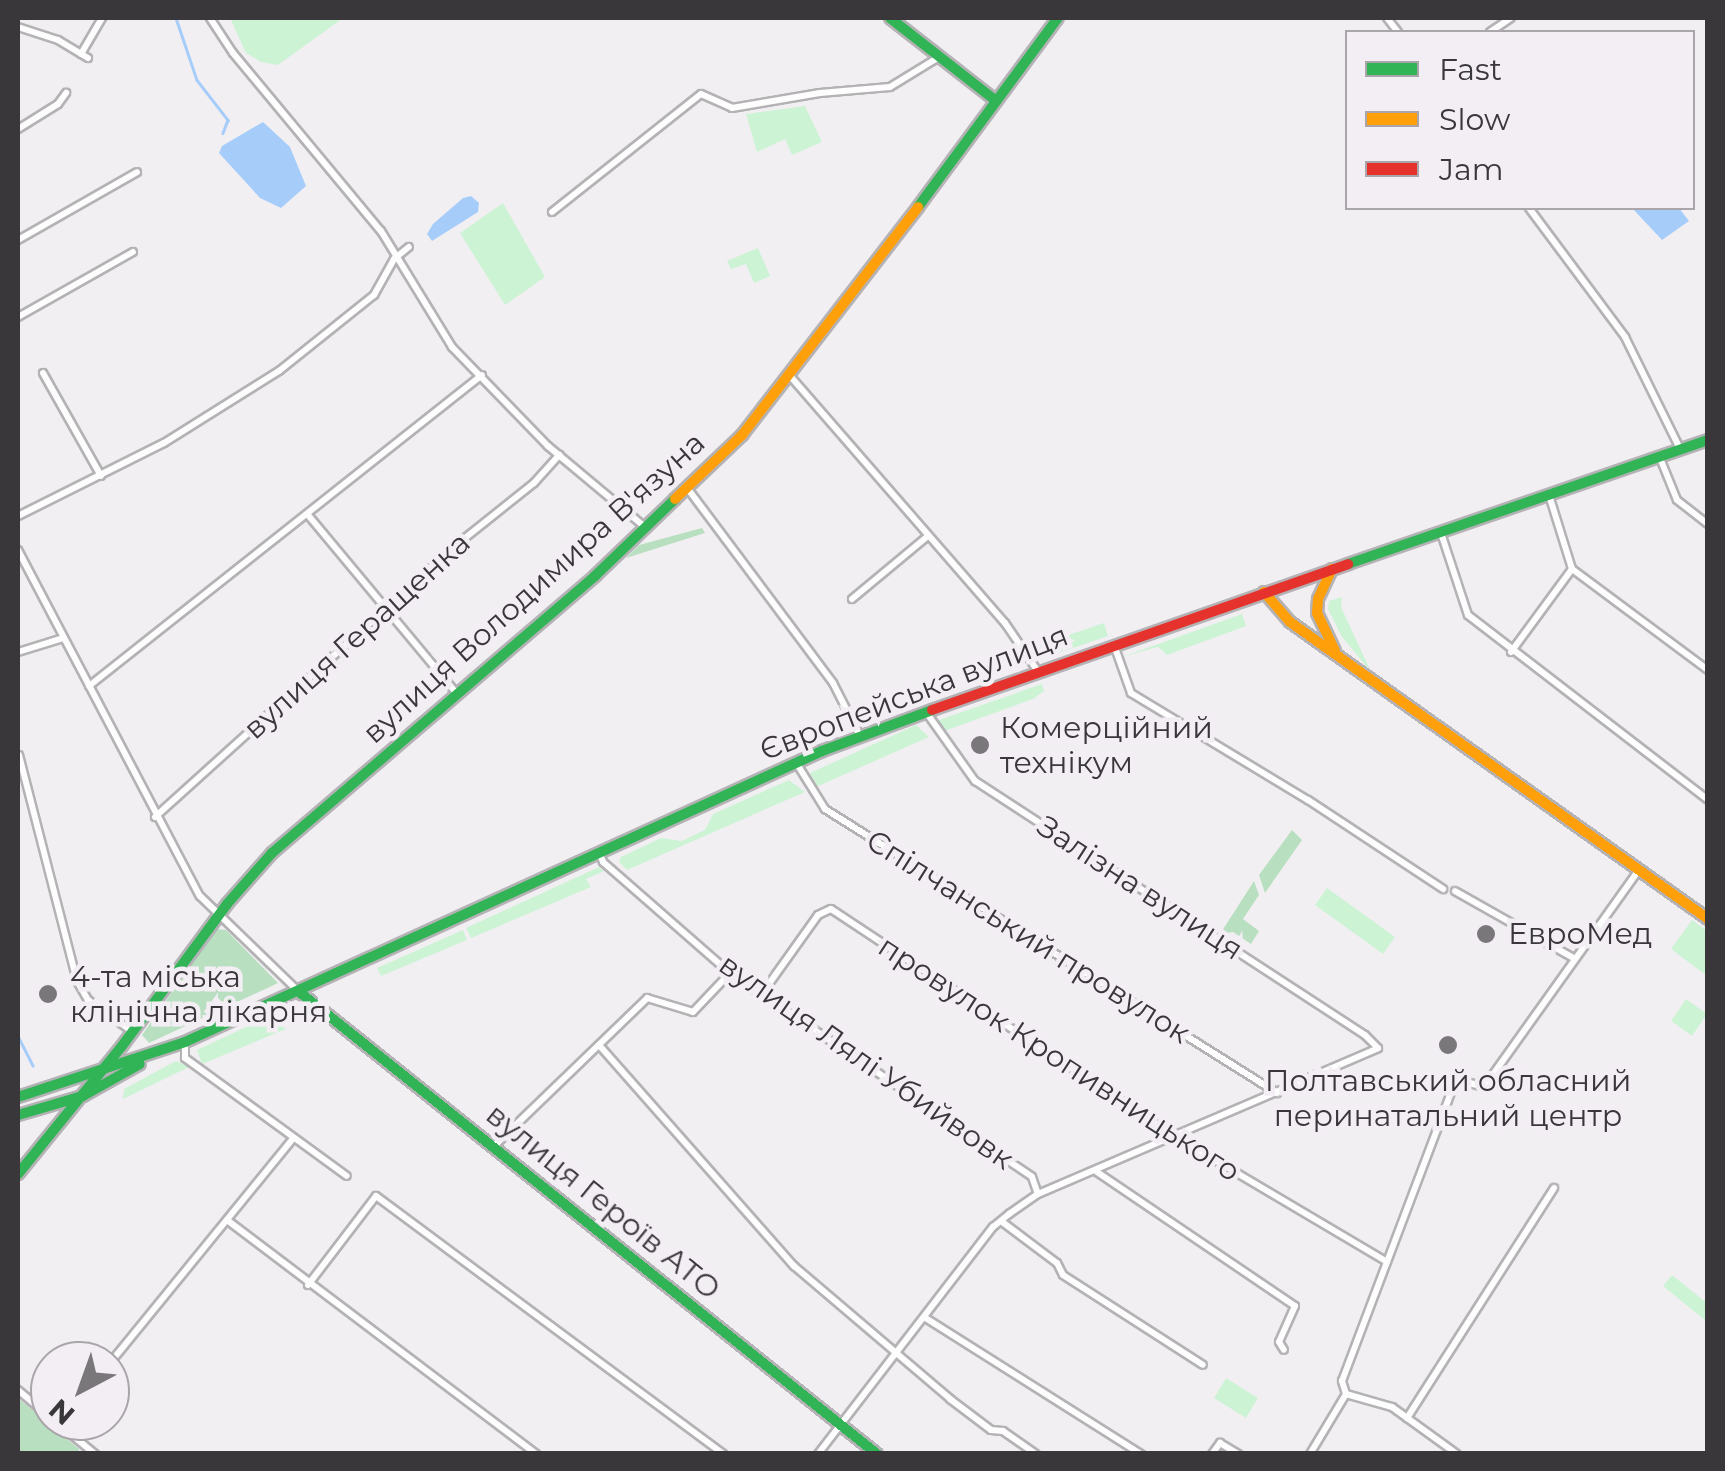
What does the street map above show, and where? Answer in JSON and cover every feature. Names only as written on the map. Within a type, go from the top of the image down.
[{"type":"main road","points":[[890,18],[995,100]]},
{"type":"main road","name":"вулиця Володимира В'язуна","points":[[18,1174],[102,1073],[218,916],[299,828],[688,490],[791,377],[1058,18]]},
{"type":"main road","name":"Європейська вулиця","points":[[18,1096],[102,1073],[185,1042],[860,736],[1114,644],[1708,440]]},
{"type":"main road","points":[[1332,569],[1320,593],[1317,613],[1325,636],[1340,657]]},
{"type":"main road","points":[[1264,592],[1272,606],[1340,657],[1708,919]]},
{"type":"main road","name":"вулиця Героїв АТО","points":[[298,991],[877,1454]]},
{"type":"main road","name":"Європейська вулиця","points":[[18,1115],[83,1096],[162,1051]]},
{"type":"street","points":[[18,27],[84,56],[102,18]]},
{"type":"street","points":[[210,18],[233,53],[381,231],[394,258],[452,347],[559,455],[646,528]]},
{"type":"street","points":[[552,212],[700,94],[732,108],[820,93],[890,87],[939,57]]},
{"type":"street","points":[[18,129],[58,104],[66,94]]},
{"type":"street","points":[[18,240],[137,172]]},
{"type":"street","points":[[1531,210],[1626,337],[1680,449]]},
{"type":"street","points":[[18,516],[210,417],[279,371],[374,294],[394,258],[409,247]]},
{"type":"street","points":[[18,318],[134,252]]},
{"type":"street","points":[[43,372],[101,476]]},
{"type":"street","points":[[89,686],[482,375]]},
{"type":"street","points":[[791,377],[1025,648],[1038,671]]},
{"type":"street","name":"вулиця Геращенка","points":[[154,816],[386,608],[534,483],[559,455]]},
{"type":"street","points":[[1660,456],[1677,500],[1708,524]]},
{"type":"street","points":[[688,490],[832,682],[860,736]]},
{"type":"street","points":[[1549,495],[1572,570],[1708,670]]},
{"type":"street","points":[[308,516],[457,694]]},
{"type":"street","points":[[1441,532],[1468,614],[1511,652],[1708,800]]},
{"type":"street","points":[[852,600],[928,536]]},
{"type":"street","points":[[18,550],[154,816],[200,896],[298,991]]},
{"type":"street","points":[[1511,652],[1572,570]]},
{"type":"street","points":[[18,652],[63,638]]},
{"type":"street","points":[[1114,644],[1132,693],[1443,889]]},
{"type":"street","name":"Залізна вулиця","points":[[926,711],[976,782],[1376,1042],[1378,1048],[1373,1053],[1278,1093]]},
{"type":"street","points":[[20,755],[76,981],[88,1000],[133,1032]]},
{"type":"street","name":"Спілчанський провулок","points":[[797,762],[825,808],[1278,1093]]},
{"type":"street","name":"вулиця Лялі Убийвовк","points":[[599,852],[603,862],[730,973],[1032,1177],[1038,1194]]},
{"type":"street","points":[[1310,1454],[1346,1394],[1342,1381],[1456,1079],[1484,1087],[1639,870]]},
{"type":"street","points":[[1455,891],[1575,960]]},
{"type":"street","name":"провулок Кропивницького","points":[[761,995],[818,915],[832,909],[1176,1137],[1387,1262]]},
{"type":"street","points":[[494,1146],[647,998],[693,1012],[730,973]]},
{"type":"street","points":[[185,1042],[185,1058],[348,1176]]},
{"type":"street","points":[[600,1045],[794,1266],[992,1430],[1003,1431],[1036,1454]]},
{"type":"street","points":[[818,1454],[1001,1221],[1038,1194],[1278,1093]]},
{"type":"street","points":[[128,1341],[293,1139]]},
{"type":"street","points":[[1096,1171],[1295,1306],[1279,1342],[1284,1350]]},
{"type":"street","points":[[1408,1418],[1554,1188]]},
{"type":"street","points":[[308,1284],[376,1196],[724,1454]]},
{"type":"street","points":[[227,1220],[536,1454]]},
{"type":"street","points":[[1001,1221],[1057,1263],[1063,1276],[1203,1366]]},
{"type":"street","points":[[924,1317],[1141,1454]]},
{"type":"street","points":[[1346,1394],[1392,1407],[1457,1454]]},
{"type":"street","points":[[1212,1454],[1220,1443],[1238,1454]]},
{"type":"green space","points":[[230,18],[343,18],[278,65],[261,62],[246,53]]},
{"type":"green space","points":[[805,106],[822,142],[792,155],[785,139],[757,152],[746,114]]},
{"type":"green space","points":[[503,203],[545,277],[505,305],[460,233]]},
{"type":"green space","points":[[758,248],[770,276],[754,283],[746,264],[731,269],[727,261]]},
{"type":"green space","points":[[702,528],[705,533],[626,558],[639,545]]},
{"type":"green space","points":[[1342,597],[1341,607],[1371,672],[1342,637],[1328,609],[1329,601]]},
{"type":"green space","points":[[1242,614],[1246,626],[1167,655],[1158,647],[1122,657]]},
{"type":"green space","points":[[1104,623],[1108,636],[1041,659],[1036,646]]},
{"type":"green space","points":[[1042,684],[1044,691],[1033,699],[944,731],[936,721]]},
{"type":"green space","points":[[916,725],[929,737],[816,787],[810,773]]},
{"type":"green space","points":[[789,780],[805,792],[627,870],[619,862],[621,857],[661,838],[682,841],[705,830],[713,814]]},
{"type":"green space","points":[[1292,830],[1302,840],[1265,893],[1259,875]]},
{"type":"green space","points":[[599,867],[604,871],[586,879],[591,887],[471,938],[466,928]]},
{"type":"green space","points":[[1254,881],[1259,895],[1243,919],[1259,931],[1251,944],[1233,932],[1220,934]]},
{"type":"green space","points":[[1327,888],[1395,937],[1383,954],[1315,905]]},
{"type":"green space","points":[[1692,920],[1707,931],[1707,976],[1671,949]]},
{"type":"green space","points":[[216,929],[226,930],[278,983],[149,1043],[142,1035]]},
{"type":"green space","points":[[463,930],[467,940],[381,976],[377,968]]},
{"type":"green space","points":[[1686,999],[1707,1014],[1692,1036],[1671,1021]]},
{"type":"green space","points":[[267,1017],[286,1029],[202,1064],[197,1050]]},
{"type":"green space","points":[[176,1061],[189,1067],[123,1099],[124,1089]]},
{"type":"green space","points":[[1672,1275],[1707,1303],[1707,1322],[1663,1286]]},
{"type":"green space","points":[[1226,1378],[1258,1398],[1246,1418],[1214,1398]]},
{"type":"green space","points":[[18,1398],[30,1408],[30,1441],[69,1441],[79,1449],[79,1453],[18,1453]]},
{"type":"water","points":[[263,122],[290,147],[306,186],[281,208],[260,198],[219,153],[222,146]]},
{"type":"water","points":[[471,196],[479,203],[478,212],[432,241],[427,234],[433,224],[463,198]]},
{"type":"water","points":[[1634,210],[1681,210],[1689,221],[1662,240]]},
{"type":"waterway","points":[[176,18],[197,80],[228,120],[223,133]]},
{"type":"waterway","points":[[18,1036],[33,1065]]},
{"type":"traffic: fast","points":[[890,18],[995,100]]},
{"type":"traffic: fast","points":[[918,207],[1058,18]]},
{"type":"traffic: fast","points":[[1348,564],[1708,440]]},
{"type":"traffic: fast","points":[[18,1174],[122,1046],[227,904],[272,853],[595,576],[675,499]]},
{"type":"traffic: fast","points":[[18,1097],[185,1042],[822,751],[932,710]]},
{"type":"traffic: fast","points":[[298,991],[877,1454]]},
{"type":"traffic: fast","points":[[18,1115],[83,1096],[140,1064]]},
{"type":"traffic: slow","points":[[675,499],[742,435],[918,207]]},
{"type":"traffic: slow","points":[[1332,569],[1318,599],[1317,613],[1335,651]]},
{"type":"traffic: slow","points":[[1264,592],[1290,622],[1708,919]]},
{"type":"traffic: jam","points":[[932,710],[1348,564]]},
{"type":"place","name":"Комерційний технікум","points":[[980,745]]},
{"type":"place","name":"ЕвроМед","points":[[1486,934]]},
{"type":"place","name":"4-та міська клінічна лікарня","points":[[48,994]]},
{"type":"place","name":"Полтавський обласний перинатальний центр","points":[[1448,1045]]}]
